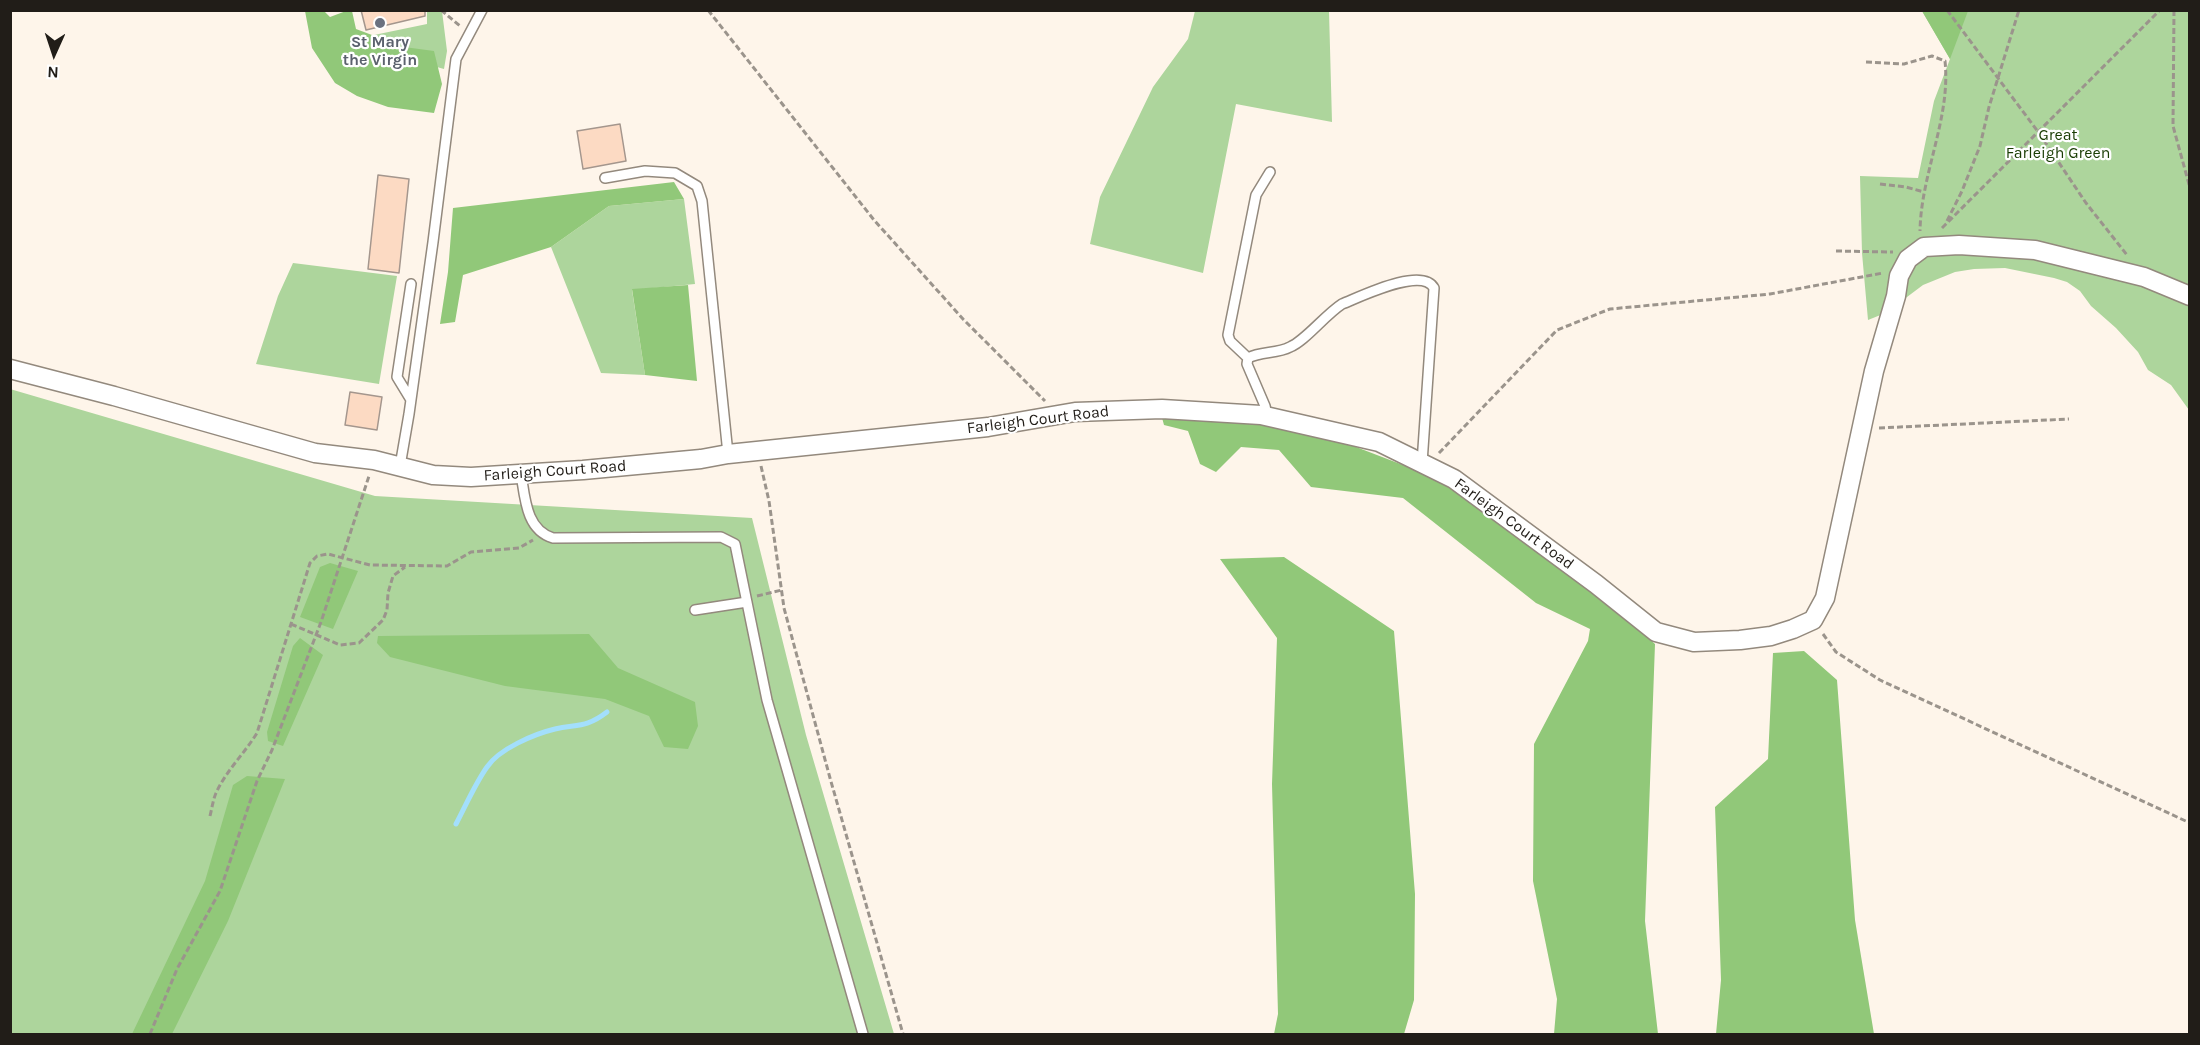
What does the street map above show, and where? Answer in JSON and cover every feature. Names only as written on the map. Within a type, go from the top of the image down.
[{"type":"street","points":[[1813,620],[1825,598],[1874,371],[1905,264],[1924,247],[1959,245],[2035,250],[2144,277],[2190,296]]},
{"type":"street","name":"Farleigh Court Road","points":[[10,369],[315,453],[374,460],[433,475],[471,477],[701,459],[728,454],[988,427],[1075,412],[1162,409],[1267,416],[1379,442],[1455,479],[1596,584],[1656,632],[1694,642],[1740,640],[1771,636],[1813,620]]},
{"type":"lane","points":[[400,466],[411,400],[456,59],[482,10]]},
{"type":"lane","points":[[605,178],[645,171],[675,172],[697,186],[702,201],[728,454]]},
{"type":"lane","points":[[1248,358],[1230,341],[1228,335],[1256,195],[1270,172]]},
{"type":"lane","points":[[1248,358],[1292,347],[1331,311],[1342,304],[1411,280],[1425,280],[1431,283],[1434,288],[1425,464]]},
{"type":"lane","points":[[411,284],[397,377],[411,400]]},
{"type":"lane","points":[[1248,358],[1247,364],[1267,416]]},
{"type":"lane","points":[[521,474],[530,519],[542,535],[553,538],[721,537],[735,544],[767,700],[862,1035]]},
{"type":"lane","points":[[695,610],[746,600]]},
{"type":"path","points":[[441,10],[457,25],[470,31]]},
{"type":"path","points":[[708,10],[874,220],[963,319],[1059,415]]},
{"type":"path","points":[[1947,10],[2039,133],[2086,203],[2144,277]]},
{"type":"path","points":[[1944,226],[1962,191],[1980,146],[1997,78],[2019,10]]},
{"type":"path","points":[[1924,247],[1974,194],[2039,133],[2160,10]]},
{"type":"path","points":[[2174,10],[2173,126],[2190,188]]},
{"type":"path","points":[[1866,62],[1904,64],[1932,56],[1945,61],[1947,82],[1944,105],[1924,192],[1920,230],[1924,247]]},
{"type":"path","points":[[1880,184],[1924,192]]},
{"type":"path","points":[[1425,464],[1557,330],[1610,309],[1770,294],[1905,264],[1900,253],[1836,252]]},
{"type":"path","points":[[1862,426],[1877,428],[2069,419]]},
{"type":"path","points":[[758,452],[769,501],[784,608],[903,1035]]},
{"type":"path","points":[[150,1035],[177,969],[220,891],[257,781],[272,750],[316,634],[374,460]]},
{"type":"path","points":[[210,816],[216,792],[257,734],[310,563],[317,556],[328,554],[370,565],[447,566],[471,552],[519,548],[542,535]]},
{"type":"path","points":[[291,624],[340,645],[358,644],[383,620],[393,576],[406,566]]},
{"type":"path","points":[[746,600],[782,590]]},
{"type":"path","points":[[1813,620],[1836,652],[1880,680],[2190,823]]},
{"type":"green space","points":[[305,11],[324,11],[330,17],[352,11],[356,29],[404,47],[434,51],[442,84],[434,113],[388,107],[357,96],[335,83],[312,48]]},
{"type":"green space","points":[[427,11],[442,11],[447,51],[444,69],[365,47],[374,35],[427,24]]},
{"type":"green space","points":[[1195,11],[1329,11],[1332,122],[1236,104],[1203,273],[1090,244],[1100,197],[1153,87],[1188,39]]},
{"type":"green space","name":"Great Farleigh Green","points":[[1922,11],[2189,11],[2189,410],[2171,385],[2148,370],[2138,352],[2091,306],[2080,291],[2067,282],[2054,278],[2005,268],[1955,272],[1923,285],[1893,310],[1868,320],[1862,253],[1860,176],[1918,178],[1934,101],[1950,59]]},
{"type":"green space","points":[[1922,11],[1968,11],[1950,59]]},
{"type":"green space","points":[[674,182],[684,199],[609,206],[551,247],[463,275],[455,322],[440,324],[448,272],[453,208]]},
{"type":"green space","points":[[684,199],[695,284],[632,290],[645,375],[601,373],[551,247],[609,206]]},
{"type":"green space","points":[[293,263],[397,276],[379,384],[256,364],[278,296]]},
{"type":"green space","points":[[688,285],[697,381],[645,375],[632,289]]},
{"type":"green space","points":[[10,389],[375,496],[752,518],[806,735],[894,1034],[11,1034]]},
{"type":"green space","points":[[1161,414],[1253,421],[1330,437],[1403,465],[1461,492],[1595,592],[1655,644],[1645,921],[1658,1034],[1554,1034],[1557,999],[1533,881],[1534,744],[1588,641],[1590,629],[1536,603],[1403,498],[1311,487],[1279,450],[1241,447],[1216,472],[1200,464],[1188,431],[1164,425]]},
{"type":"green space","points":[[1284,557],[1394,631],[1415,894],[1414,1000],[1404,1034],[1274,1034],[1278,1014],[1272,784],[1277,638],[1220,559]]},
{"type":"green space","points":[[330,563],[358,571],[333,629],[300,617],[320,567]]},
{"type":"green space","points":[[589,634],[618,668],[695,702],[698,726],[688,749],[664,747],[649,716],[605,699],[505,686],[390,657],[377,643],[378,636]]},
{"type":"green space","points":[[300,638],[323,655],[283,746],[268,741],[267,732],[293,646]]},
{"type":"green space","points":[[1804,651],[1837,680],[1855,920],[1874,1034],[1716,1034],[1721,980],[1715,807],[1768,759],[1773,653]]},
{"type":"green space","points":[[247,776],[285,779],[228,921],[172,1034],[132,1034],[205,881],[233,785]]},
{"type":"building","name":"St Mary the Virgin","points":[[361,10],[425,10],[425,16],[366,30]]},
{"type":"building","points":[[620,124],[626,161],[583,169],[577,131]]},
{"type":"building","points":[[378,175],[409,179],[399,273],[368,269]]},
{"type":"building","points":[[350,392],[382,397],[377,430],[345,425]]},
{"type":"waterway","points":[[456,824],[483,774],[500,754],[537,735],[555,729],[582,725],[607,712]]},
{"type":"place","name":"St Mary the Virgin","points":[[380,23]]}]
